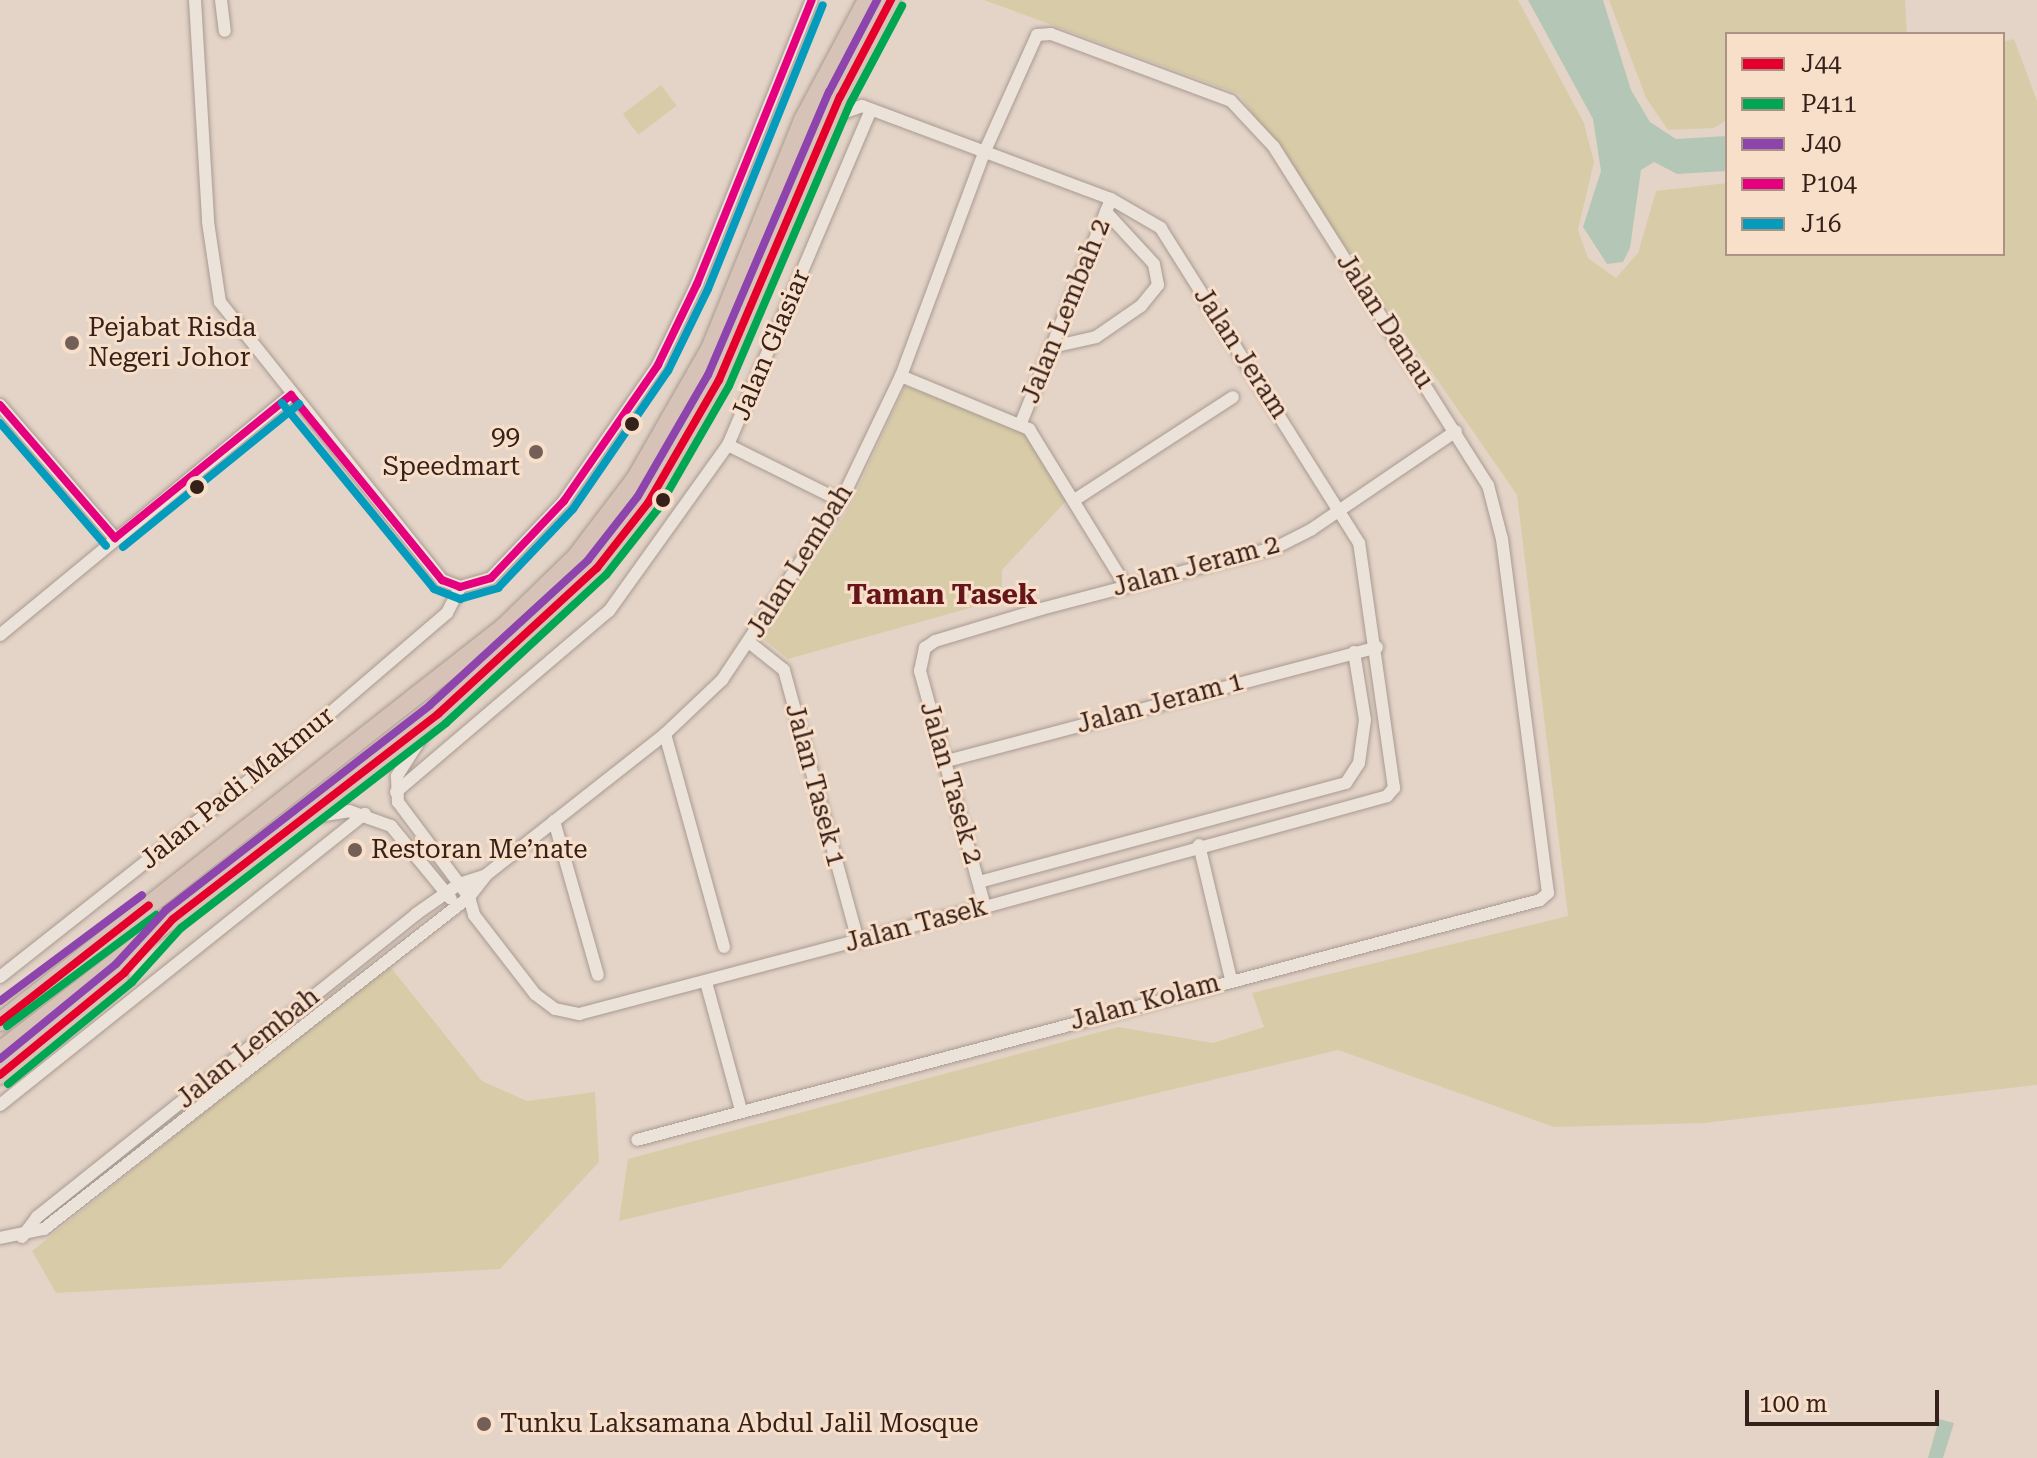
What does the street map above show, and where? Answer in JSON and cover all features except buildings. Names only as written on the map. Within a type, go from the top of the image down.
[{"type":"highway","points":[[0,1019],[504,627],[576,557],[636,478],[710,349],[803,120],[867,0]]},
{"type":"highway","points":[[0,1051],[438,714],[574,592],[648,503],[741,337],[831,118],[890,3]]},
{"type":"highway","points":[[0,1075],[124,973],[173,919]]},
{"type":"street","points":[[195,0],[214,276],[220,302],[254,351],[442,580],[460,587],[491,578],[564,501],[658,365],[697,284],[812,0]]},
{"type":"street","points":[[221,0],[225,31]]},
{"type":"street","name":"Jalan Danau","points":[[984,153],[1031,41],[1044,32],[1231,101],[1274,147],[1488,485],[1502,539],[1548,893]]},
{"type":"street","points":[[831,118],[866,108],[851,76]]},
{"type":"street","name":"Jalan Jeram","points":[[866,108],[1111,199],[1161,228],[1359,543],[1377,647],[1394,788]]},
{"type":"street","name":"Jalan Glasiar","points":[[396,792],[609,611],[728,445],[866,108]]},
{"type":"street","name":"Jalan Lembah","points":[[0,1238],[22,1237],[44,1229],[288,1035],[457,907],[486,875],[665,734],[722,680],[750,643],[841,501],[901,376],[984,153]]},
{"type":"street","name":"Jalan Lembah 2","points":[[1021,423],[1111,199]]},
{"type":"street","points":[[1052,347],[1096,337],[1141,306],[1158,285],[1154,264],[1106,212]]},
{"type":"street","points":[[901,376],[1021,423],[1036,436],[1125,585]]},
{"type":"street","points":[[0,635],[291,395]]},
{"type":"street","points":[[1076,499],[1233,397]]},
{"type":"street","points":[[0,405],[115,538]]},
{"type":"street","name":"Jalan Jeram 2","points":[[920,659],[935,641],[1125,585],[1277,547],[1340,510],[1456,431]]},
{"type":"street","points":[[728,445],[841,501]]},
{"type":"street","name":"Jalan Padi Makmur","points":[[0,977],[280,756],[447,613],[460,587]]},
{"type":"street","name":"Jalan Tasek 1","points":[[750,643],[784,670],[858,941]]},
{"type":"street","name":"Jalan Jeram 1","points":[[943,762],[1377,647]]},
{"type":"street","name":"Jalan Tasek","points":[[979,882],[1346,783],[1359,763],[1365,720],[1354,652]]},
{"type":"street","name":"Jalan Tasek 2","points":[[920,659],[943,762],[985,907]]},
{"type":"street","points":[[396,792],[397,776],[438,714]]},
{"type":"street","points":[[665,734],[724,947]]},
{"type":"street","name":"Jalan Tasek","points":[[396,792],[404,814],[469,897],[474,915],[535,994],[555,1009],[579,1014],[985,907],[1199,845],[1387,796],[1394,788]]},
{"type":"street","points":[[295,826],[338,810],[365,814]]},
{"type":"street","points":[[0,1105],[365,814]]},
{"type":"street","name":"Jalan Tasek","points":[[365,814],[391,826],[457,907],[474,915]]},
{"type":"street","points":[[554,821],[598,975]]},
{"type":"street","points":[[1199,845],[1231,979]]},
{"type":"street","name":"Jalan Lembah","points":[[22,1237],[37,1217],[279,1024],[459,884],[486,875]]},
{"type":"street","name":"Jalan Kolam","points":[[637,1140],[1231,979],[1540,900],[1548,893]]},
{"type":"street","points":[[706,982],[741,1110]]},
{"type":"street","points":[[279,1024],[288,1035]]},
{"type":"street","points":[[126,1145],[135,1157]]},
{"type":"shaded area","points":[[984,0],[1518,0],[1584,123],[1594,162],[1578,230],[1588,258],[1616,278],[1638,253],[1656,191],[1725,183],[1725,256],[2005,256],[2005,41],[2014,39],[2037,101],[2037,1085],[1704,1123],[1554,1127],[1338,1050],[619,1221],[628,1159],[1118,1027],[1213,1043],[1264,1027],[1252,993],[1568,916],[1517,495],[1239,94]]},
{"type":"shaded area","points":[[1528,0],[1603,0],[1631,90],[1650,122],[1676,139],[1725,136],[1725,171],[1677,174],[1654,162],[1641,170],[1630,248],[1623,262],[1607,264],[1583,227],[1601,171],[1593,119]]},
{"type":"shaded area","points":[[1609,0],[1905,0],[1907,32],[1725,32],[1725,121],[1714,128],[1668,130],[1646,98]]},
{"type":"shaded area","points":[[661,85],[677,106],[638,135],[623,114]]},
{"type":"shaded area","points":[[905,386],[1022,429],[1067,500],[1002,570],[1002,599],[788,659],[762,638],[848,510]]},
{"type":"shaded area","points":[[388,964],[482,1081],[527,1101],[595,1092],[599,1162],[500,1269],[56,1293],[32,1251]]},
{"type":"shaded area","points":[[1939,1419],[1954,1423],[1943,1458],[1928,1458]]},
{"type":"transit line","name":"P104","points":[[291,395],[442,580],[460,587],[491,578],[564,501],[658,365],[697,284],[812,0]]},
{"type":"transit line","name":"J40","points":[[0,1059],[116,964],[166,910],[430,705],[588,560],[638,496],[708,375],[829,92],[877,0]]},
{"type":"transit line","name":"J44","points":[[0,1075],[124,973],[173,919],[438,714],[597,568],[648,503],[719,380],[840,97],[891,0]]},
{"type":"transit line","name":"J16","points":[[282,403],[434,589],[460,599],[498,588],[573,509],[668,371],[708,289],[823,5]]},
{"type":"transit line","name":"P411","points":[[8,1084],[132,982],[181,928],[446,723],[606,575],[658,509],[729,386],[851,102],[902,6]]},
{"type":"transit line","name":"P104","points":[[115,538],[291,395]]},
{"type":"transit line","name":"J16","points":[[123,547],[299,404]]},
{"type":"transit line","name":"P104","points":[[0,405],[115,538]]},
{"type":"transit line","name":"J16","points":[[0,423],[106,546]]},
{"type":"transit line","name":"J40","points":[[0,1001],[142,895]]},
{"type":"transit line","name":"J44","points":[[0,1022],[149,905]]},
{"type":"transit line","name":"P411","points":[[7,1026],[156,915]]},
{"type":"place","name":"Pejabat Risda Negeri Johor","points":[[72,343]]},
{"type":"place","name":"99 Speedmart","points":[[536,452]]},
{"type":"place","name":"Restoran Me’nate","points":[[355,850]]},
{"type":"place","name":"Tunku Laksamana Abdul Jalil Mosque","points":[[484,1424]]},
{"type":"district","name":"Taman Tasek","points":[[942,595]]}]
